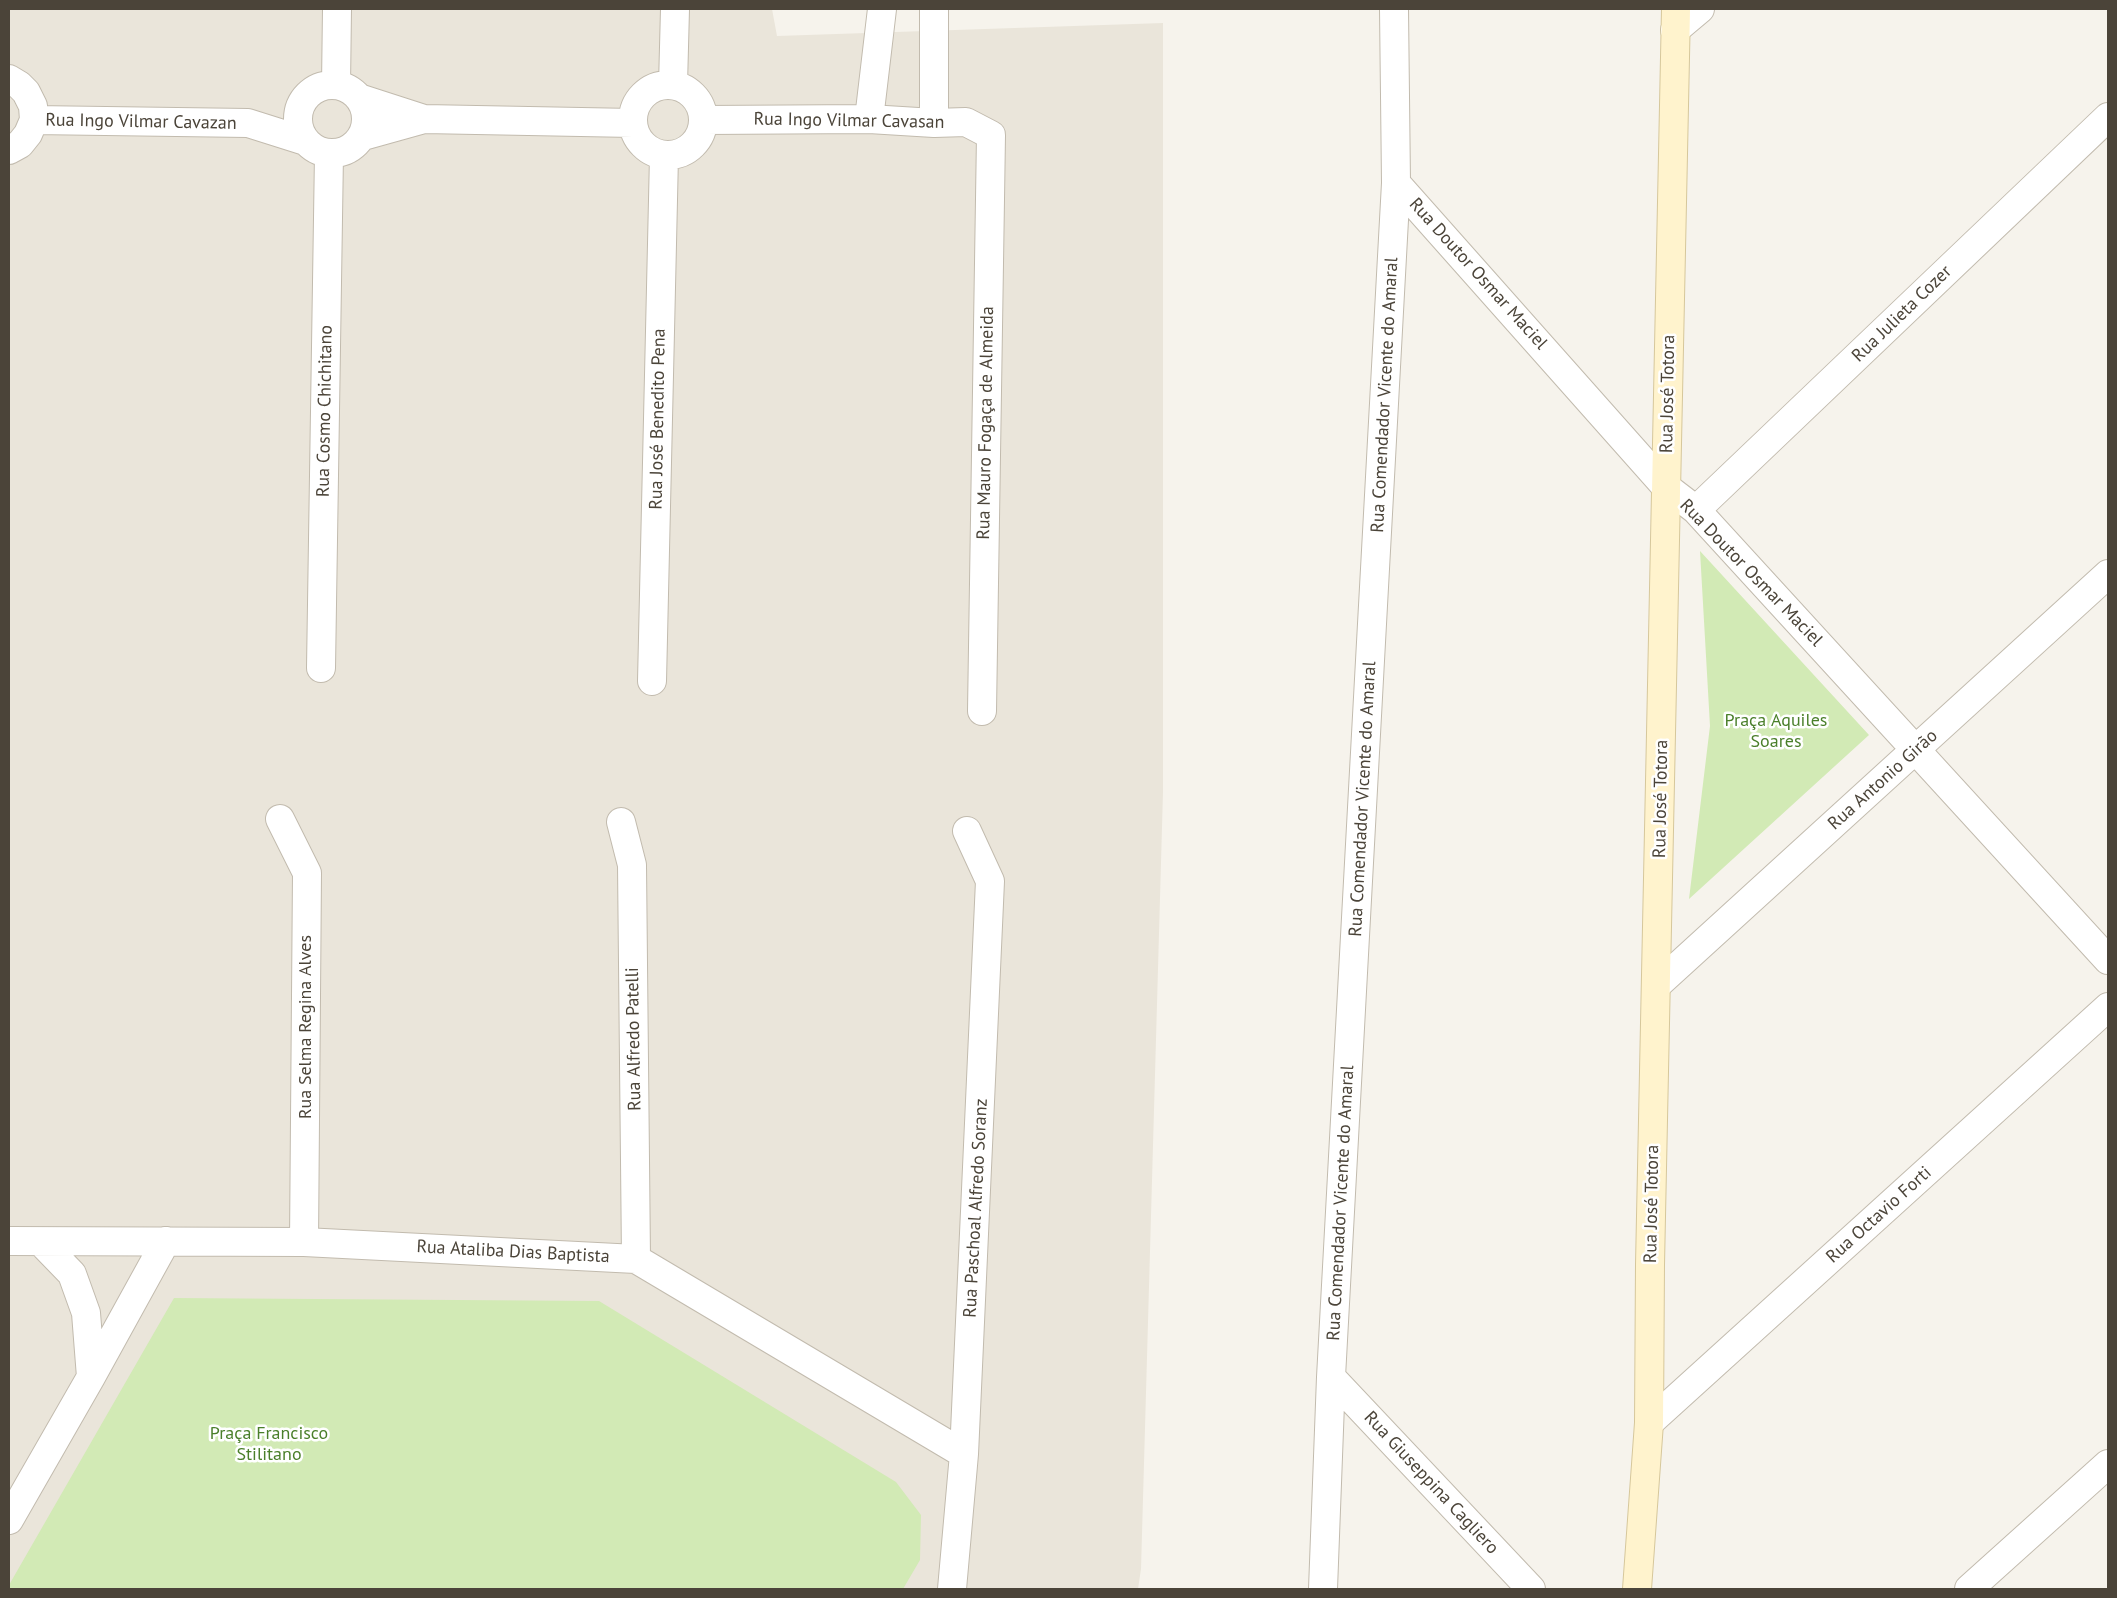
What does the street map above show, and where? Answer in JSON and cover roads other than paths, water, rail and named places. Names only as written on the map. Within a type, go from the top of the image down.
[{"type":"main road","name":"Rua José Totora","points":[[1637,1589],[1649,1422],[1650,1264],[1676,20]]},
{"type":"street","points":[[248,123],[317,147],[342,153],[354,146],[363,136],[366,123],[365,110],[347,91],[337,9]]},
{"type":"street","points":[[673,85],[675,9]]},
{"type":"street","points":[[869,119],[882,9]]},
{"type":"street","points":[[934,9],[934,123]]},
{"type":"street","name":"Rua Comendador Vicente do Amaral","points":[[1323,1589],[1331,1377],[1396,182],[1394,9]]},
{"type":"street","points":[[1676,20],[1700,9]]},
{"type":"street","points":[[9,79],[26,92],[33,106],[34,120],[28,134],[20,144],[9,150]]},
{"type":"street","points":[[673,85],[684,88],[694,95],[701,105],[704,120],[699,138],[693,147],[684,153],[664,156],[652,152],[642,145],[636,135],[633,123],[638,103],[644,94],[652,88],[673,85]]},
{"type":"street","points":[[317,147],[299,129],[299,116],[302,103],[310,93],[323,86],[347,91],[424,119]]},
{"type":"street","points":[[248,123],[302,103]]},
{"type":"street","name":"Rua Julieta Cozer","points":[[1696,510],[2108,117]]},
{"type":"street","points":[[363,136],[424,119],[633,123]]},
{"type":"street","name":"Rua Ingo Vilmar Cavasan","points":[[704,120],[869,119],[934,123],[966,122],[991,135]]},
{"type":"street","name":"Rua Ingo Vilmar Cavazan","points":[[34,120],[248,123]]},
{"type":"street","name":"Rua Mauro Fogaça de Almeida","points":[[982,711],[991,135]]},
{"type":"street","name":"Rua Cosmo Chichitano","points":[[317,147],[321,668]]},
{"type":"street","name":"Rua José Benedito Pena","points":[[652,681],[664,156]]},
{"type":"street","name":"Rua Doutor Osmar Maciel","points":[[1396,182],[1666,487],[1696,510],[2108,960]]},
{"type":"street","name":"Rua Antonio Girão","points":[[1657,984],[2108,574]]},
{"type":"street","name":"Rua Selma Regina Alves","points":[[280,819],[307,873],[304,1242]]},
{"type":"street","name":"Rua Alfredo Patelli","points":[[621,822],[632,865],[636,1258]]},
{"type":"street","name":"Rua Paschoal Alfredo Soranz","points":[[952,1589],[964,1454],[990,881],[967,831]]},
{"type":"street","name":"Rua Octavio Forti","points":[[1649,1422],[2108,1007]]},
{"type":"street","name":"Rua Ataliba Dias Baptista","points":[[9,1241],[304,1242],[636,1258],[964,1454]]},
{"type":"street","points":[[9,1520],[166,1241]]},
{"type":"street","points":[[41,1242],[72,1274],[86,1313],[91,1377]]},
{"type":"street","name":"Rua Giuseppina Cagliero","points":[[1331,1377],[1531,1589]]},
{"type":"street","points":[[1969,1589],[2108,1464]]},
{"type":"park label","name":"Praça Aquiles Soares","points":[[1776,731]]},
{"type":"park label","name":"Praça Francisco Stilitano","points":[[269,1444]]}]
